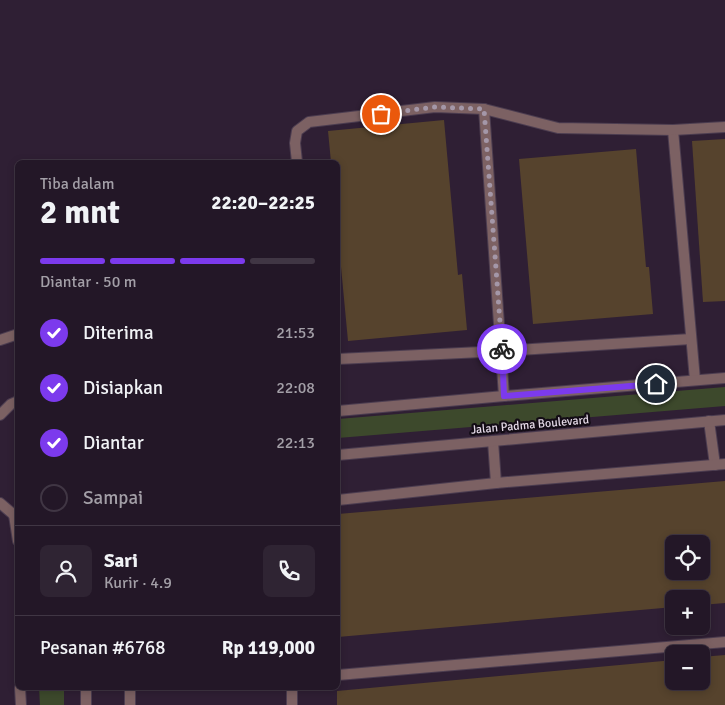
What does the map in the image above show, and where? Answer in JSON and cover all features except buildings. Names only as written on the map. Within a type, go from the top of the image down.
[{"type":"street","points":[[297,160],[295,144],[297,131],[309,122],[435,107],[484,109],[558,128],[674,130],[725,127]]},
{"type":"street","points":[[484,109],[504,396]]},
{"type":"street","points":[[674,130],[695,380]]},
{"type":"street","points":[[0,340],[15,335]]},
{"type":"street","points":[[340,359],[691,339]]},
{"type":"street","points":[[340,411],[725,378]]},
{"type":"street","points":[[0,415],[11,404],[15,403]]},
{"type":"street","name":"Jalan Padma Boulevard","points":[[340,455],[725,420]]},
{"type":"street","points":[[340,500],[496,483],[720,465],[709,421]]},
{"type":"street","points":[[493,441],[496,483]]},
{"type":"street","points":[[0,503],[15,515]]},
{"type":"street","points":[[340,675],[725,642]]},
{"type":"street","points":[[20,690],[20,705]]},
{"type":"street","points":[[86,690],[86,705]]},
{"type":"street","points":[[130,690],[130,705]]},
{"type":"street","points":[[292,690],[292,705]]},
{"type":"green space","points":[[725,387],[725,406],[340,438],[340,419]]},
{"type":"green space","points":[[39,690],[64,690],[64,705],[40,705]]},
{"type":"way so far","points":[[381,114],[435,107],[484,109],[502,349]]},
{"type":"route","points":[[502,349],[504,396],[656,384]]}]
